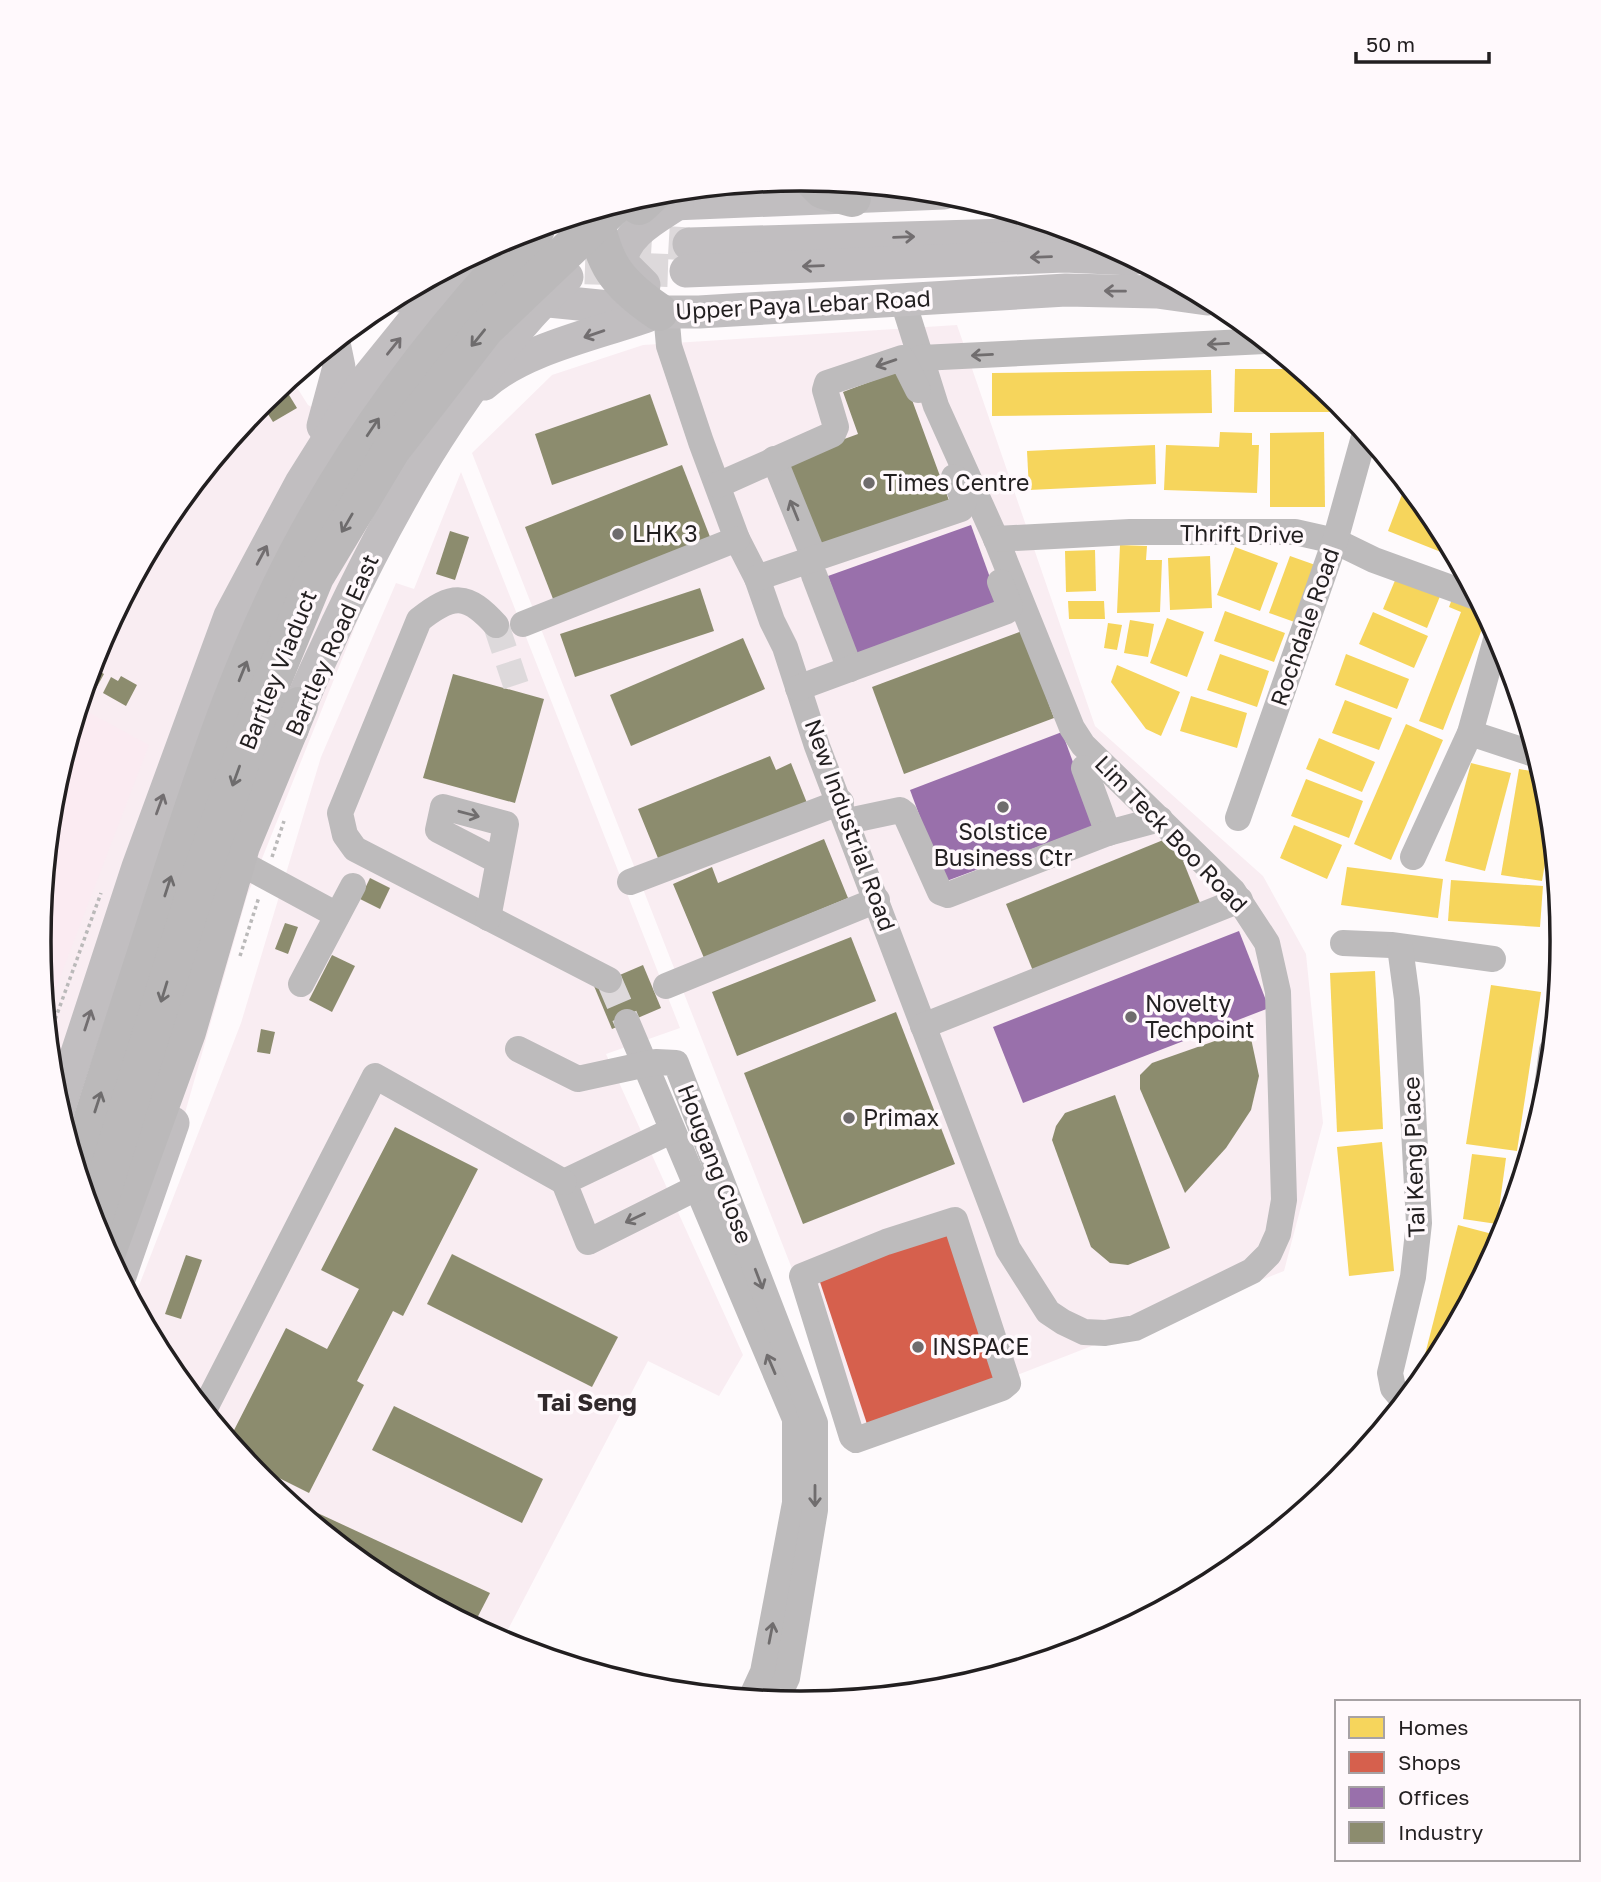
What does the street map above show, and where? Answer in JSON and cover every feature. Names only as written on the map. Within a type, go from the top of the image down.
[{"type":"highway","points":[[831,192],[852,198]]},
{"type":"highway","name":"Bartley Viaduct","points":[[99,1203],[198,883],[253,728],[315,577],[392,449],[469,349],[552,262],[623,213]]},
{"type":"highway","points":[[596,228],[628,291],[662,312]]},
{"type":"highway","name":"Bartley Viaduct","points":[[82,1153],[205,772],[246,663],[276,597],[338,482],[404,383],[441,333],[521,245]]},
{"type":"highway","points":[[112,1238],[187,1032],[241,846],[299,706]]},
{"type":"main road","points":[[678,202],[882,196]]},
{"type":"main road","points":[[638,210],[639,230],[622,254],[621,262],[649,289],[699,312]]},
{"type":"main road","name":"Bartley Road East","points":[[124,1264],[258,872],[299,706],[352,593],[400,503],[459,406],[596,228],[620,214]]},
{"type":"main road","name":"Upper Paya Lebar Road","points":[[1051,235],[687,258],[1108,258]]},
{"type":"main road","points":[[65,1089],[138,867],[230,616],[301,484],[365,381],[458,275]]},
{"type":"main road","name":"Upper Paya Lebar Road","points":[[418,297],[543,300],[662,312],[699,312],[1066,290],[1157,292],[1180,295]]},
{"type":"main road","points":[[459,406],[500,370],[662,312]]},
{"type":"main road","points":[[301,484],[332,402],[339,367],[336,353]]},
{"type":"street","name":"Lim Teck Boo Road","points":[[903,301],[936,406],[996,538],[1072,728],[1083,745],[1240,900],[1267,943],[1278,992],[1284,1200],[1278,1234],[1269,1254],[1252,1270],[1135,1328],[1105,1333],[1084,1332],[1063,1322]]},
{"type":"street","name":"New Industrial Road","points":[[662,312],[669,346],[737,539],[761,587],[817,746],[1008,1249],[1048,1312],[1063,1322]]},
{"type":"street","points":[[921,358],[1251,342]]},
{"type":"street","points":[[718,485],[836,431],[825,390],[827,383],[902,358],[906,360],[964,506],[761,587]]},
{"type":"street","name":"Rochdale Road","points":[[1238,818],[1335,541],[1362,445]]},
{"type":"street","points":[[774,459],[850,668]]},
{"type":"street","points":[[798,688],[1007,611],[1010,607],[977,522],[970,518],[814,567]]},
{"type":"street","name":"Thrift Drive","points":[[996,538],[1130,532],[1295,532],[1335,541],[1374,560],[1464,593]]},
{"type":"street","points":[[523,624],[737,539]]},
{"type":"street","points":[[496,625],[479,606],[463,599],[439,605],[419,620],[340,813],[345,835],[355,849],[609,979]]},
{"type":"street","points":[[1412,857],[1470,733],[1492,653]]},
{"type":"street","points":[[1470,733],[1526,751]]},
{"type":"street","points":[[1084,768],[1108,832]]},
{"type":"street","points":[[630,882],[844,812],[900,810],[905,814],[940,892],[948,895],[1108,832],[1160,819]]},
{"type":"street","points":[[488,918],[498,861]]},
{"type":"street","points":[[258,872],[337,915]]},
{"type":"street","points":[[301,984],[353,886]]},
{"type":"street","points":[[666,986],[877,900]]},
{"type":"street","points":[[923,1026],[1240,900]]},
{"type":"street","points":[[1343,943],[1493,959]]},
{"type":"street","name":"Tai Keng Place","points":[[1398,1393],[1393,1388],[1390,1373],[1413,1278],[1419,1223],[1407,999],[1400,947]]},
{"type":"street","points":[[518,1049],[578,1079],[643,1064],[627,1022]]},
{"type":"street","name":"Hougang Close","points":[[755,1689],[763,1672],[795,1503],[795,1419],[643,1064],[676,1063],[815,1423],[815,1510],[787,1678],[781,1690]]},
{"type":"street","points":[[209,1400],[375,1076],[564,1182],[588,1242],[696,1188]]},
{"type":"street","points":[[564,1182],[671,1131]]},
{"type":"street","points":[[955,1220],[970,1267],[996,1340],[1007,1383],[1002,1388],[856,1440],[852,1437],[802,1276],[886,1242],[955,1220]]},
{"type":"street","points":[[970,1267],[1008,1249]]},
{"type":"path","points":[[240,958],[258,872],[287,810]]},
{"type":"shaded area","points":[[957,325],[1095,726],[1263,876],[1306,954],[1323,1123],[1284,1271],[858,1437],[472,453],[552,375],[643,345]]},
{"type":"shaded area","points":[[296,386],[308,405],[420,465],[247,896],[149,1239],[132,1281],[91,1182],[65,1087],[52,990],[51,941],[52,892],[65,795],[76,747],[108,654],[151,566],[206,485],[237,447]]},
{"type":"shaded area","points":[[461,472],[680,1028],[606,1054],[743,1355],[719,1396],[648,1361],[507,1631],[426,1590],[384,1564],[306,1505],[270,1471],[206,1397],[177,1358],[137,1290],[241,1023],[321,757],[396,583],[414,589]]},
{"type":"shaded area","points":[[87,712],[149,745],[53,997],[52,892],[57,843],[76,747]]},
{"type":"building: Homes","points":[[1235,369],[1285,369],[1332,412],[1234,412]]},
{"type":"building: Homes","points":[[1211,370],[1212,413],[992,416],[992,373]]},
{"type":"building: Homes","points":[[1220,432],[1252,433],[1252,445],[1259,445],[1257,493],[1164,490],[1166,445],[1219,447]]},
{"type":"building: Homes","points":[[1324,432],[1325,507],[1270,507],[1270,433]]},
{"type":"building: Homes","points":[[1155,445],[1156,484],[1029,490],[1027,451]]},
{"type":"building: Homes","points":[[1402,494],[1441,552],[1388,531]]},
{"type":"building: Homes","points":[[1120,545],[1147,546],[1146,560],[1162,560],[1160,612],[1117,613]]},
{"type":"building: Homes","points":[[1235,547],[1278,563],[1260,611],[1217,595]]},
{"type":"building: Homes","points":[[1095,550],[1096,591],[1066,592],[1065,551]]},
{"type":"building: Homes","points":[[1210,556],[1212,608],[1170,610],[1168,558]]},
{"type":"building: Homes","points":[[1290,556],[1321,567],[1300,624],[1269,613]]},
{"type":"building: Homes","points":[[1399,571],[1443,589],[1427,628],[1383,609]]},
{"type":"building: Homes","points":[[1455,591],[1466,595],[1482,629],[1443,730],[1419,721],[1461,612],[1449,607]]},
{"type":"building: Homes","points":[[1068,601],[1104,601],[1105,619],[1069,619]]},
{"type":"building: Homes","points":[[1225,611],[1285,633],[1274,662],[1214,641]]},
{"type":"building: Homes","points":[[1373,612],[1428,636],[1414,668],[1359,644]]},
{"type":"building: Homes","points":[[1167,618],[1204,632],[1187,677],[1150,663]]},
{"type":"building: Homes","points":[[1130,620],[1154,624],[1148,657],[1124,653]]},
{"type":"building: Homes","points":[[1108,623],[1122,625],[1117,650],[1104,648]]},
{"type":"building: Homes","points":[[1220,654],[1269,671],[1257,707],[1207,690]]},
{"type":"building: Homes","points":[[1346,654],[1409,679],[1397,709],[1335,685]]},
{"type":"building: Homes","points":[[1117,665],[1180,692],[1161,736],[1146,729],[1111,682]]},
{"type":"building: Homes","points":[[1191,696],[1247,713],[1237,748],[1180,731]]},
{"type":"building: Homes","points":[[1345,700],[1392,718],[1379,750],[1332,733]]},
{"type":"building: Homes","points":[[1406,724],[1443,740],[1391,860],[1354,844]]},
{"type":"building: Homes","points":[[1319,738],[1375,762],[1362,792],[1306,769]]},
{"type":"building: Homes","points":[[1471,763],[1511,773],[1485,871],[1445,861]]},
{"type":"building: Homes","points":[[1519,769],[1530,771],[1544,843],[1546,860],[1542,881],[1501,875]]},
{"type":"building: Homes","points":[[1306,779],[1363,801],[1349,838],[1291,816]]},
{"type":"building: Homes","points":[[1294,825],[1342,845],[1327,879],[1280,858]]},
{"type":"building: Homes","points":[[1347,867],[1443,879],[1438,918],[1341,905]]},
{"type":"building: Homes","points":[[1451,880],[1543,886],[1540,927],[1448,921]]},
{"type":"building: Homes","points":[[1375,971],[1383,1129],[1337,1132],[1330,973]]},
{"type":"building: Homes","points":[[1491,985],[1541,992],[1517,1151],[1466,1144]]},
{"type":"building: Homes","points":[[1382,1142],[1394,1271],[1349,1276],[1337,1147]]},
{"type":"building: Homes","points":[[1472,1154],[1506,1158],[1495,1224],[1463,1219]]},
{"type":"building: Homes","points":[[1458,1225],[1491,1234],[1473,1273],[1424,1358]]},
{"type":"building: Shops","name":"INSPACE","points":[[952,1228],[1006,1381],[868,1427],[817,1273]]},
{"type":"building: Offices","points":[[971,525],[1001,608],[858,660],[828,576]]},
{"type":"building: Offices","name":"Solstice Business Ctr","points":[[1062,732],[1096,825],[944,882],[910,790]]},
{"type":"building: Offices","name":"Novelty Techpoint","points":[[1239,931],[1269,1008],[1023,1103],[993,1027]]},
{"type":"building: Industry","name":"Times Centre","points":[[901,370],[951,506],[821,554],[787,460],[858,434],[843,392]]},
{"type":"building: Industry","points":[[288,394],[297,408],[273,422],[268,414]]},
{"type":"building: Industry","points":[[650,394],[668,445],[552,485],[535,434]]},
{"type":"building: Industry","name":"LHK 3","points":[[682,465],[712,542],[555,604],[525,527]]},
{"type":"building: Industry","points":[[450,531],[469,537],[455,580],[436,574]]},
{"type":"building: Industry","points":[[700,588],[714,631],[575,677],[560,634]]},
{"type":"building: Industry","points":[[1022,631],[1054,718],[904,774],[872,687]]},
{"type":"building: Industry","points":[[743,638],[765,689],[631,746],[610,695]]},
{"type":"building: Industry","points":[[101,672],[104,674],[94,692]]},
{"type":"building: Industry","points":[[453,674],[544,699],[515,803],[423,778]]},
{"type":"building: Industry","points":[[121,676],[137,685],[126,706],[103,693],[111,677],[118,681]]},
{"type":"building: Industry","points":[[770,756],[776,770],[791,763],[807,803],[660,863],[638,809]]},
{"type":"building: Industry","points":[[1173,836],[1200,903],[1033,971],[1006,904]]},
{"type":"building: Industry","points":[[824,839],[848,898],[704,958],[673,884],[712,867],[718,883]]},
{"type":"building: Industry","points":[[370,878],[390,888],[380,909],[360,899]]},
{"type":"building: Industry","points":[[285,923],[298,927],[288,954],[275,949]]},
{"type":"building: Industry","points":[[851,937],[876,1001],[737,1056],[712,992]]},
{"type":"building: Industry","points":[[332,955],[355,966],[332,1012],[309,1000]]},
{"type":"building: Industry","points":[[643,965],[661,1008],[612,1029],[594,986]]},
{"type":"building: Industry","name":"Primax","points":[[896,1012],[955,1164],[803,1224],[744,1073]]},
{"type":"building: Industry","points":[[261,1029],[275,1032],[270,1054],[257,1052]]},
{"type":"building: Industry","points":[[1249,1029],[1259,1076],[1251,1110],[1226,1148],[1185,1193],[1140,1089],[1140,1075],[1152,1063]]},
{"type":"building: Industry","points":[[1115,1095],[1170,1248],[1128,1265],[1110,1263],[1091,1247],[1052,1140],[1056,1126],[1065,1113]]},
{"type":"building: Industry","points":[[395,1127],[478,1169],[403,1316],[393,1311],[357,1381],[364,1385],[309,1493],[276,1476],[234,1431],[286,1328],[327,1349],[359,1289],[321,1270]]},
{"type":"building: Industry","points":[[452,1254],[618,1337],[592,1387],[427,1304]]},
{"type":"building: Industry","points":[[186,1255],[202,1260],[181,1319],[165,1314]]},
{"type":"building: Industry","points":[[394,1406],[543,1479],[522,1523],[372,1450]]},
{"type":"building: Industry","points":[[313,1511],[490,1593],[478,1617],[384,1564]]},
{"type":"tunnel","points":[[547,236],[689,244]]},
{"type":"tunnel","points":[[535,266],[686,271]]},
{"type":"tunnel","points":[[496,625],[516,685]]},
{"type":"tunnel","points":[[609,980],[627,1022]]},
{"type":"place","name":"Times Centre","points":[[869,483]]},
{"type":"place","name":"LHK 3","points":[[618,534]]},
{"type":"place","name":"Solstice Business Ctr","points":[[1003,807]]},
{"type":"place","name":"Novelty Techpoint","points":[[1131,1017]]},
{"type":"place","name":"Primax","points":[[849,1118]]},
{"type":"place","name":"INSPACE","points":[[918,1347]]},
{"type":"district","name":"Tai Seng","points":[[587,1403]]}]
